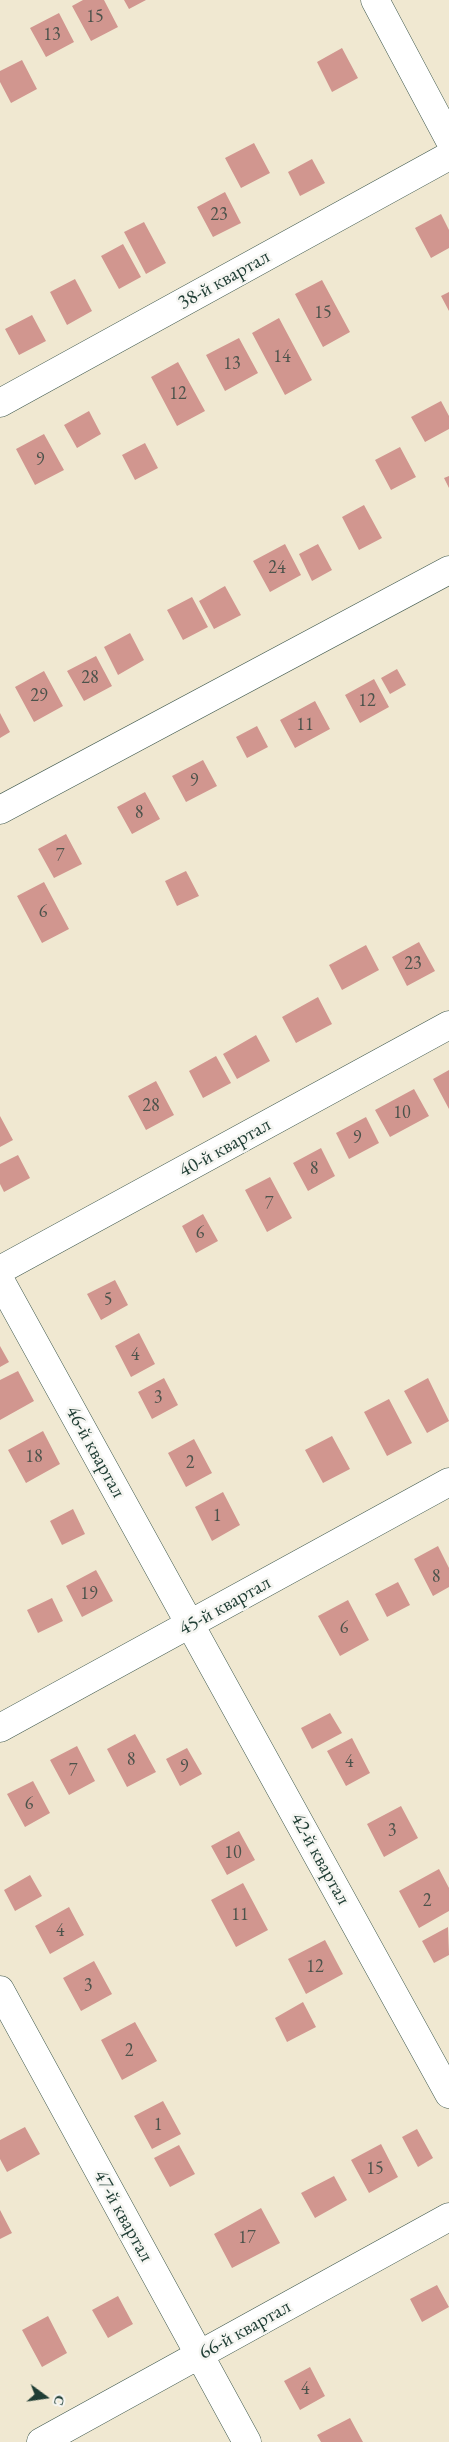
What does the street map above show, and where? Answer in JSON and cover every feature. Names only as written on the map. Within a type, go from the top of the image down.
[{"type":"street","points":[[375,0],[449,139]]},
{"type":"street","name":"38-й квартал","points":[[0,403],[449,156]]},
{"type":"street","points":[[0,810],[449,570]]},
{"type":"street","name":"40-й квартал","points":[[0,1270],[449,1025]]},
{"type":"street","name":"46-й квартал","points":[[0,1280],[190,1625]]},
{"type":"street","name":"45-й квартал","points":[[0,1728],[449,1482]]},
{"type":"street","name":"42-й квартал","points":[[190,1625],[449,2094]]},
{"type":"street","name":"47-й квартал","points":[[0,1990],[246,2442]]},
{"type":"street","name":"66-й квартал","points":[[41,2442],[449,2217]]},
{"type":"building","points":[[83,0],[104,0],[118,27],[91,41],[72,6]]},
{"type":"building","points":[[124,0],[146,0],[129,9]]},
{"type":"building","points":[[59,13],[74,42],[46,57],[30,28]]},
{"type":"building","points":[[342,48],[358,78],[332,92],[317,62]]},
{"type":"building","points":[[22,60],[37,89],[11,103],[0,82],[0,71]]},
{"type":"building","points":[[254,143],[270,173],[241,188],[225,158]]},
{"type":"building","points":[[312,159],[325,183],[300,196],[288,172]]},
{"type":"building","points":[[225,192],[241,223],[213,237],[197,207]]},
{"type":"building","points":[[441,214],[449,230],[449,248],[431,258],[415,228]]},
{"type":"building","points":[[144,222],[166,263],[146,274],[124,232]]},
{"type":"building","points":[[123,244],[141,277],[119,289],[101,256]]},
{"type":"building","points":[[75,279],[92,311],[67,325],[50,292]]},
{"type":"building","points":[[322,280],[350,332],[323,347],[295,294]]},
{"type":"building","points":[[449,292],[449,311],[441,296]]},
{"type":"building","points":[[32,315],[46,341],[19,355],[5,329]]},
{"type":"building","points":[[279,318],[312,380],[285,395],[252,333]]},
{"type":"building","points":[[239,338],[258,373],[225,391],[206,355]]},
{"type":"building","points":[[178,362],[205,411],[177,426],[151,377]]},
{"type":"building","points":[[441,401],[449,416],[449,429],[425,442],[411,417]]},
{"type":"building","points":[[89,411],[101,434],[77,448],[64,425]]},
{"type":"building","points":[[44,434],[64,470],[35,485],[16,449]]},
{"type":"building","points":[[145,443],[158,468],[135,480],[122,455]]},
{"type":"building","points":[[400,447],[416,477],[391,490],[375,460]]},
{"type":"building","points":[[449,476],[449,488],[444,478]]},
{"type":"building","points":[[364,505],[382,538],[359,550],[342,517]]},
{"type":"building","points":[[285,544],[301,575],[270,592],[253,561]]},
{"type":"building","points":[[318,544],[332,570],[312,581],[299,554]]},
{"type":"building","points":[[225,586],[241,615],[214,629],[199,601]]},
{"type":"building","points":[[192,597],[208,627],[183,640],[167,610]]},
{"type":"building","points":[[130,633],[144,660],[118,675],[104,647]]},
{"type":"building","points":[[96,656],[112,686],[84,701],[67,671]]},
{"type":"building","points":[[397,669],[406,685],[390,694],[381,678]]},
{"type":"building","points":[[44,671],[63,706],[34,722],[15,687]]},
{"type":"building","points":[[374,679],[389,707],[360,723],[345,695]]},
{"type":"building","points":[[315,701],[330,729],[295,748],[280,720]]},
{"type":"building","points":[[0,713],[10,732],[0,738]]},
{"type":"building","points":[[257,726],[268,747],[247,758],[236,737]]},
{"type":"building","points":[[203,760],[217,786],[186,802],[172,776]]},
{"type":"building","points":[[145,792],[160,819],[132,834],[117,807]]},
{"type":"building","points":[[66,834],[82,864],[54,878],[38,849]]},
{"type":"building","points":[[186,871],[199,896],[177,906],[165,881]]},
{"type":"building","points":[[44,882],[69,929],[42,943],[17,896]]},
{"type":"building","points":[[419,942],[435,971],[407,986],[392,957]]},
{"type":"building","points":[[366,945],[379,970],[342,990],[329,965]]},
{"type":"building","points":[[318,997],[332,1024],[296,1043],[282,1017]]},
{"type":"building","points":[[256,1035],[270,1061],[237,1079],[223,1054]]},
{"type":"building","points":[[216,1056],[231,1083],[203,1098],[189,1071]]},
{"type":"building","points":[[449,1070],[449,1109],[433,1079]]},
{"type":"building","points":[[156,1081],[174,1115],[146,1130],[128,1096]]},
{"type":"building","points":[[414,1089],[429,1116],[390,1137],[375,1110]]},
{"type":"building","points":[[0,1116],[13,1140],[0,1147]]},
{"type":"building","points":[[366,1117],[379,1143],[349,1159],[336,1133]]},
{"type":"building","points":[[321,1148],[335,1176],[308,1191],[293,1163]]},
{"type":"building","points":[[18,1155],[30,1178],[4,1192],[0,1184],[0,1164]]},
{"type":"building","points":[[270,1177],[292,1218],[267,1232],[245,1190]]},
{"type":"building","points":[[203,1214],[218,1241],[196,1253],[182,1226]]},
{"type":"building","points":[[115,1280],[128,1305],[101,1320],[87,1294]]},
{"type":"building","points":[[139,1333],[155,1364],[131,1377],[115,1346]]},
{"type":"building","points":[[0,1346],[9,1362],[0,1367]]},
{"type":"building","points":[[18,1371],[34,1401],[0,1420],[0,1380]]},
{"type":"building","points":[[164,1378],[178,1405],[152,1419],[138,1392]]},
{"type":"building","points":[[428,1378],[449,1421],[427,1433],[404,1391]]},
{"type":"building","points":[[389,1399],[412,1443],[387,1456],[364,1412]]},
{"type":"building","points":[[43,1431],[60,1464],[26,1483],[8,1450]]},
{"type":"building","points":[[332,1436],[350,1469],[323,1483],[305,1450]]},
{"type":"building","points":[[194,1439],[212,1473],[186,1487],[168,1453]]},
{"type":"building","points":[[223,1492],[240,1525],[212,1541],[195,1507]]},
{"type":"building","points":[[73,1509],[85,1534],[62,1545],[50,1521]]},
{"type":"building","points":[[438,1546],[449,1568],[449,1587],[433,1596],[414,1559]]},
{"type":"building","points":[[96,1570],[113,1601],[82,1617],[66,1586]]},
{"type":"building","points":[[398,1582],[410,1605],[387,1617],[375,1594]]},
{"type":"building","points":[[52,1598],[63,1621],[38,1633],[27,1610]]},
{"type":"building","points":[[348,1600],[369,1640],[340,1656],[318,1616]]},
{"type":"building","points":[[330,1713],[342,1733],[312,1749],[301,1728]]},
{"type":"building","points":[[135,1734],[156,1772],[127,1787],[107,1749]]},
{"type":"building","points":[[352,1738],[370,1773],[346,1786],[327,1751]]},
{"type":"building","points":[[77,1746],[95,1781],[69,1795],[50,1760]]},
{"type":"building","points":[[187,1748],[202,1774],[180,1786],[166,1759]]},
{"type":"building","points":[[33,1781],[50,1813],[25,1827],[7,1794]]},
{"type":"building","points":[[401,1806],[418,1838],[384,1857],[367,1824]]},
{"type":"building","points":[[239,1831],[255,1860],[227,1875],[211,1846]]},
{"type":"building","points":[[439,1869],[449,1888],[449,1911],[419,1928],[399,1891]]},
{"type":"building","points":[[30,1875],[42,1896],[15,1911],[4,1890]]},
{"type":"building","points":[[243,1883],[268,1930],[236,1947],[211,1900]]},
{"type":"building","points":[[69,1907],[84,1935],[50,1954],[35,1926]]},
{"type":"building","points":[[448,1927],[449,1955],[434,1963],[422,1941]]},
{"type":"building","points":[[325,1940],[343,1974],[306,1994],[288,1959]]},
{"type":"building","points":[[94,1961],[112,1994],[81,2011],[63,1978]]},
{"type":"building","points":[[303,2002],[316,2027],[287,2042],[275,2018]]},
{"type":"building","points":[[135,2022],[157,2061],[122,2080],[101,2040]]},
{"type":"building","points":[[163,2101],[181,2134],[152,2149],[134,2116]]},
{"type":"building","points":[[25,2127],[40,2154],[7,2172],[0,2159],[0,2140]]},
{"type":"building","points":[[417,2129],[433,2158],[418,2167],[402,2137]]},
{"type":"building","points":[[381,2144],[398,2177],[369,2193],[351,2160]]},
{"type":"building","points":[[179,2145],[195,2174],[170,2187],[154,2158]]},
{"type":"building","points":[[334,2176],[347,2200],[315,2218],[301,2193]]},
{"type":"building","points":[[261,2208],[280,2243],[232,2268],[214,2234]]},
{"type":"building","points":[[0,2210],[12,2233],[0,2239]]},
{"type":"building","points":[[437,2285],[449,2307],[422,2322],[410,2299]]},
{"type":"building","points":[[118,2296],[133,2324],[108,2338],[92,2310]]},
{"type":"building","points":[[48,2316],[67,2353],[42,2367],[22,2330]]},
{"type":"building","points":[[310,2367],[325,2396],[300,2410],[284,2381]]},
{"type":"building","points":[[350,2418],[363,2442],[321,2442],[317,2435]]}]
